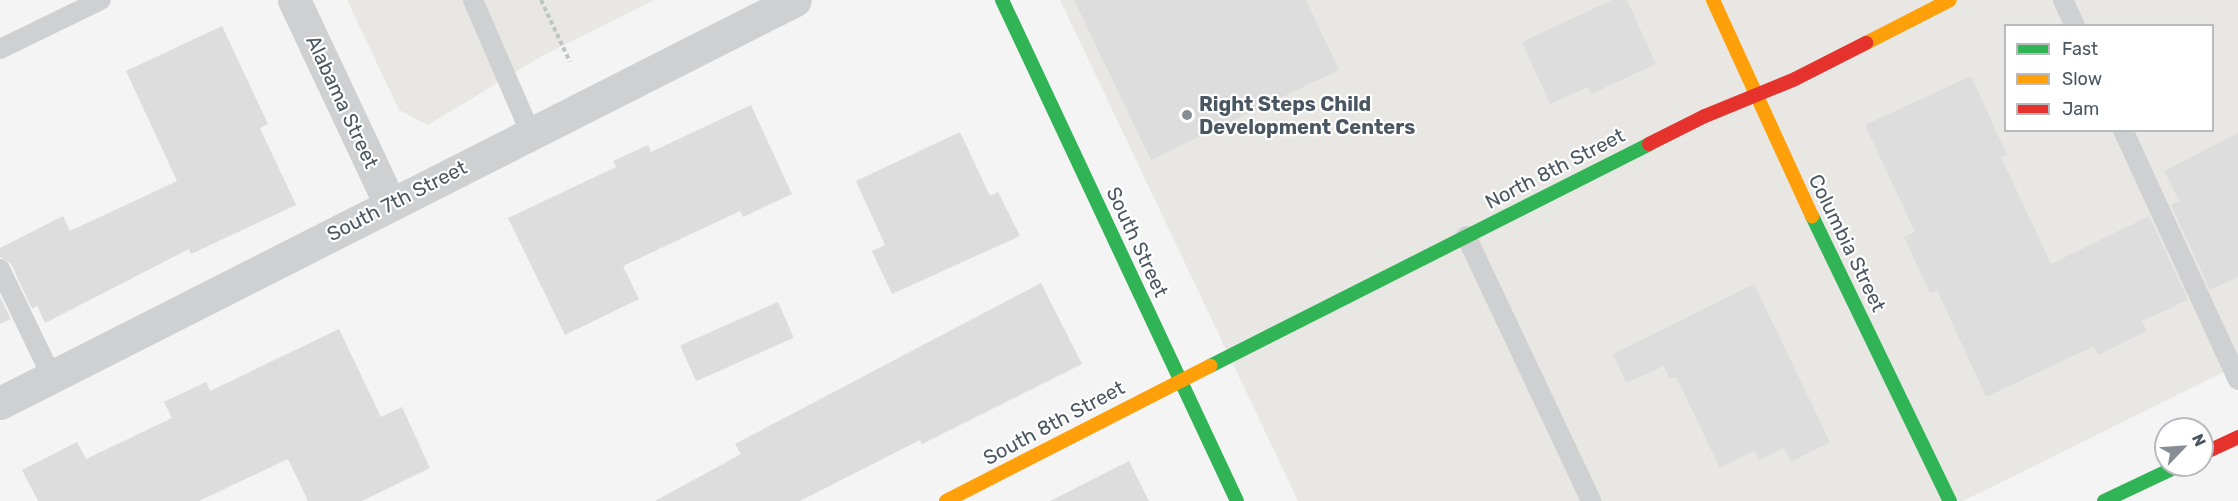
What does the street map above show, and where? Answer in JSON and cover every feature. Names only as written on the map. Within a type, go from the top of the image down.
[{"type":"main road","name":"South Street","points":[[1002,0],[1237,501]]},
{"type":"main road","name":"Columbia Street","points":[[1713,0],[1950,501]]},
{"type":"main road","name":"North 8th Street","points":[[1180,379],[1705,116],[1795,79],[1950,0]]},
{"type":"main road","name":"South 8th Street","points":[[946,501],[1180,379]]},
{"type":"main road","points":[[2214,448],[2238,437]]},
{"type":"main road","points":[[2104,501],[2155,477]]},
{"type":"street","name":"Alabama Street","points":[[294,0],[390,204]]},
{"type":"street","name":"South 7th Street","points":[[0,403],[795,0]]},
{"type":"lane","points":[[0,49],[101,0]]},
{"type":"lane","points":[[473,0],[531,134]]},
{"type":"lane","points":[[2063,0],[2073,24]]},
{"type":"lane","points":[[2124,132],[2238,380]]},
{"type":"lane","points":[[1466,236],[1591,501]]},
{"type":"lane","points":[[0,269],[52,377]]},
{"type":"path","points":[[541,0],[570,62]]},
{"type":"shaded area","points":[[347,0],[654,0],[544,55],[428,125],[399,110]]},
{"type":"shaded area","points":[[1060,0],[2238,0],[2238,365],[1963,501],[1298,501]]},
{"type":"building","name":"Right Steps Child Development Centers","points":[[1074,0],[1306,0],[1339,70],[1151,160]]},
{"type":"building","points":[[1612,0],[1627,0],[1656,64],[1591,94],[1588,87],[1550,104],[1522,42]]},
{"type":"building","points":[[222,26],[268,124],[260,128],[296,205],[191,254],[189,249],[45,323],[37,306],[32,309],[11,264],[0,257],[0,248],[63,216],[70,231],[177,181],[126,71]]},
{"type":"building","points":[[1971,76],[2007,155],[2001,157],[2051,264],[2149,216],[2188,300],[2142,321],[2147,331],[2098,355],[2094,346],[1986,397],[1937,290],[1930,293],[1904,237],[1915,232],[1865,125]]},
{"type":"building","points":[[751,105],[792,194],[743,217],[740,211],[623,266],[639,299],[565,335],[508,218],[616,167],[613,161],[648,145],[651,152]]},
{"type":"building","points":[[960,132],[990,196],[998,192],[1020,236],[892,294],[872,251],[885,245],[856,181]]},
{"type":"building","points":[[2238,133],[2238,277],[2210,290],[2171,205],[2179,201],[2164,171]]},
{"type":"building","points":[[1041,283],[1082,364],[922,444],[920,440],[800,501],[655,501],[741,454],[735,444]]},
{"type":"building","points":[[1754,284],[1830,442],[1791,462],[1784,448],[1759,460],[1754,451],[1720,468],[1676,377],[1670,379],[1664,366],[1626,383],[1613,354]]},
{"type":"building","points":[[0,297],[11,319],[0,324]]},
{"type":"building","points":[[778,302],[794,338],[696,381],[680,346]]},
{"type":"building","points":[[339,329],[381,417],[402,407],[430,468],[362,501],[308,501],[288,459],[199,501],[38,501],[22,470],[77,442],[86,459],[172,418],[164,402],[206,382],[210,391]]},
{"type":"building","points":[[1129,461],[1149,501],[1050,501]]},
{"type":"traffic: fast","points":[[1002,0],[1237,501]]},
{"type":"traffic: fast","points":[[1210,366],[1649,144]]},
{"type":"traffic: fast","points":[[1812,216],[1950,501]]},
{"type":"traffic: fast","points":[[2104,501],[2155,477]]},
{"type":"traffic: slow","points":[[1713,0],[1812,216]]},
{"type":"traffic: slow","points":[[1866,43],[1950,0]]},
{"type":"traffic: slow","points":[[946,501],[1210,366]]},
{"type":"traffic: jam","points":[[1649,144],[1705,116],[1795,79],[1866,43]]},
{"type":"traffic: jam","points":[[2214,448],[2238,437]]},
{"type":"place","name":"Right Steps Child Development Centers","points":[[1187,115]]}]
